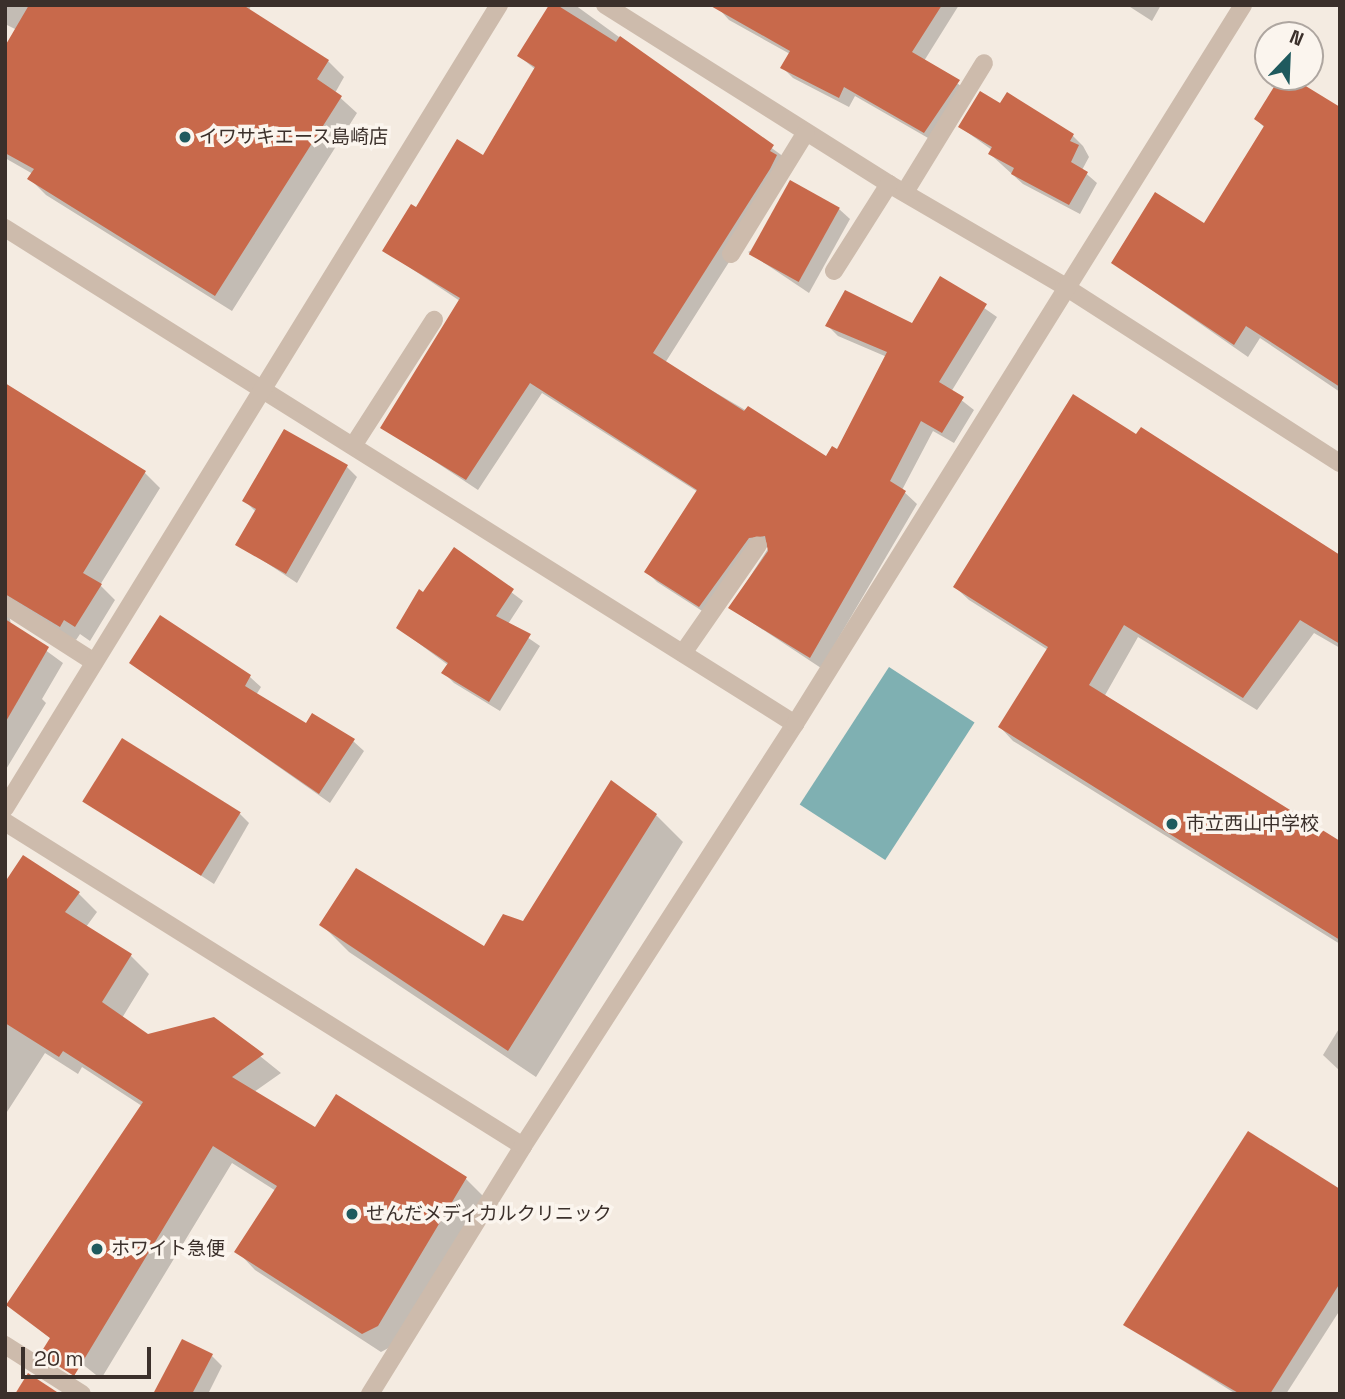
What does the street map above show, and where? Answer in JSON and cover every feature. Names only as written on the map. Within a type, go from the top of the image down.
[{"type":"street","points":[[5,808],[499,5]]},
{"type":"street","points":[[605,5],[897,188],[1064,286],[1340,463]]},
{"type":"street","points":[[370,1394],[523,1146],[795,724],[1064,286],[1243,5]]},
{"type":"street","points":[[834,271],[897,188],[984,62]]},
{"type":"street","points":[[731,254],[806,132]]},
{"type":"street","points":[[5,228],[795,724]]},
{"type":"street","points":[[353,446],[434,320]]},
{"type":"street","points":[[684,653],[758,545]]},
{"type":"street","points":[[5,605],[94,662]]},
{"type":"street","points":[[5,822],[523,1146]]},
{"type":"street","points":[[5,1345],[69,1390]]},
{"type":"water","points":[[889,667],[975,723],[885,860],[800,805]]},
{"type":"building","name":"イワサキエース島崎店","points":[[29,5],[243,5],[329,60],[317,79],[342,96],[215,296],[27,179],[34,169],[5,153],[5,46]]},
{"type":"building","points":[[549,5],[557,5],[616,42],[620,36],[774,145],[770,151],[777,155],[653,353],[744,411],[748,406],[826,456],[832,446],[837,449],[887,352],[825,326],[845,290],[912,323],[940,276],[987,304],[939,382],[964,397],[942,433],[921,421],[890,481],[906,491],[810,658],[728,608],[768,551],[765,536],[749,538],[699,607],[644,572],[697,490],[530,383],[466,480],[380,428],[460,298],[382,251],[411,204],[416,207],[457,139],[483,155],[535,67],[517,56]]},
{"type":"building","points":[[709,5],[942,5],[912,52],[960,80],[924,133],[844,87],[839,98],[780,68],[790,51]]},
{"type":"building","points":[[980,91],[1000,103],[1007,92],[1074,134],[1070,141],[1079,145],[1071,162],[1088,172],[1069,205],[1011,174],[1014,168],[988,154],[992,147],[958,127]]},
{"type":"building","points":[[1271,91],[1314,91],[1340,107],[1340,387],[1246,326],[1234,345],[1111,263],[1155,192],[1204,223],[1264,126],[1254,119]]},
{"type":"building","points":[[790,180],[840,208],[799,282],[749,254]]},
{"type":"building","points":[[5,383],[146,471],[83,573],[102,584],[75,627],[64,620],[60,627],[5,594]]},
{"type":"building","points":[[1073,394],[1136,434],[1141,427],[1340,555],[1340,644],[1300,620],[1243,698],[1124,625],[1089,685],[1340,841],[1340,940],[998,727],[1048,647],[953,587]]},
{"type":"building","points":[[284,429],[348,465],[286,574],[235,545],[256,509],[242,501]]},
{"type":"building","points":[[454,547],[514,589],[496,616],[531,634],[489,702],[441,673],[448,663],[396,628],[419,589],[423,592]]},
{"type":"building","points":[[160,615],[251,675],[245,686],[306,723],[312,713],[355,739],[319,794],[129,663]]},
{"type":"building","points":[[5,619],[49,647],[5,723]]},
{"type":"building","points":[[122,738],[241,812],[201,876],[82,802]]},
{"type":"building","points":[[611,780],[657,814],[508,1051],[319,925],[356,868],[484,946],[503,914],[523,921]]},
{"type":"building","points":[[23,855],[80,892],[65,912],[132,954],[102,1002],[148,1034],[214,1017],[264,1054],[232,1077],[315,1127],[336,1094],[467,1177],[378,1326],[362,1334],[234,1252],[277,1186],[213,1146],[74,1376],[40,1354],[50,1338],[6,1305],[143,1102],[63,1051],[59,1057],[5,1023],[5,882]]},
{"type":"building","points":[[1248,1131],[1340,1189],[1340,1283],[1270,1394],[1240,1394],[1123,1325]]},
{"type":"building","points":[[182,1339],[213,1354],[192,1394],[153,1394]]},
{"type":"building","points":[[28,1373],[60,1394],[15,1394]]},
{"type":"place","name":"イワサキエース島崎店","points":[[185,137]]},
{"type":"place","name":"市立西山中学校","points":[[1172,824]]},
{"type":"place","name":"せんだメディカルクリニック","points":[[352,1214]]},
{"type":"place","name":"ホワイト急便","points":[[97,1249]]}]
